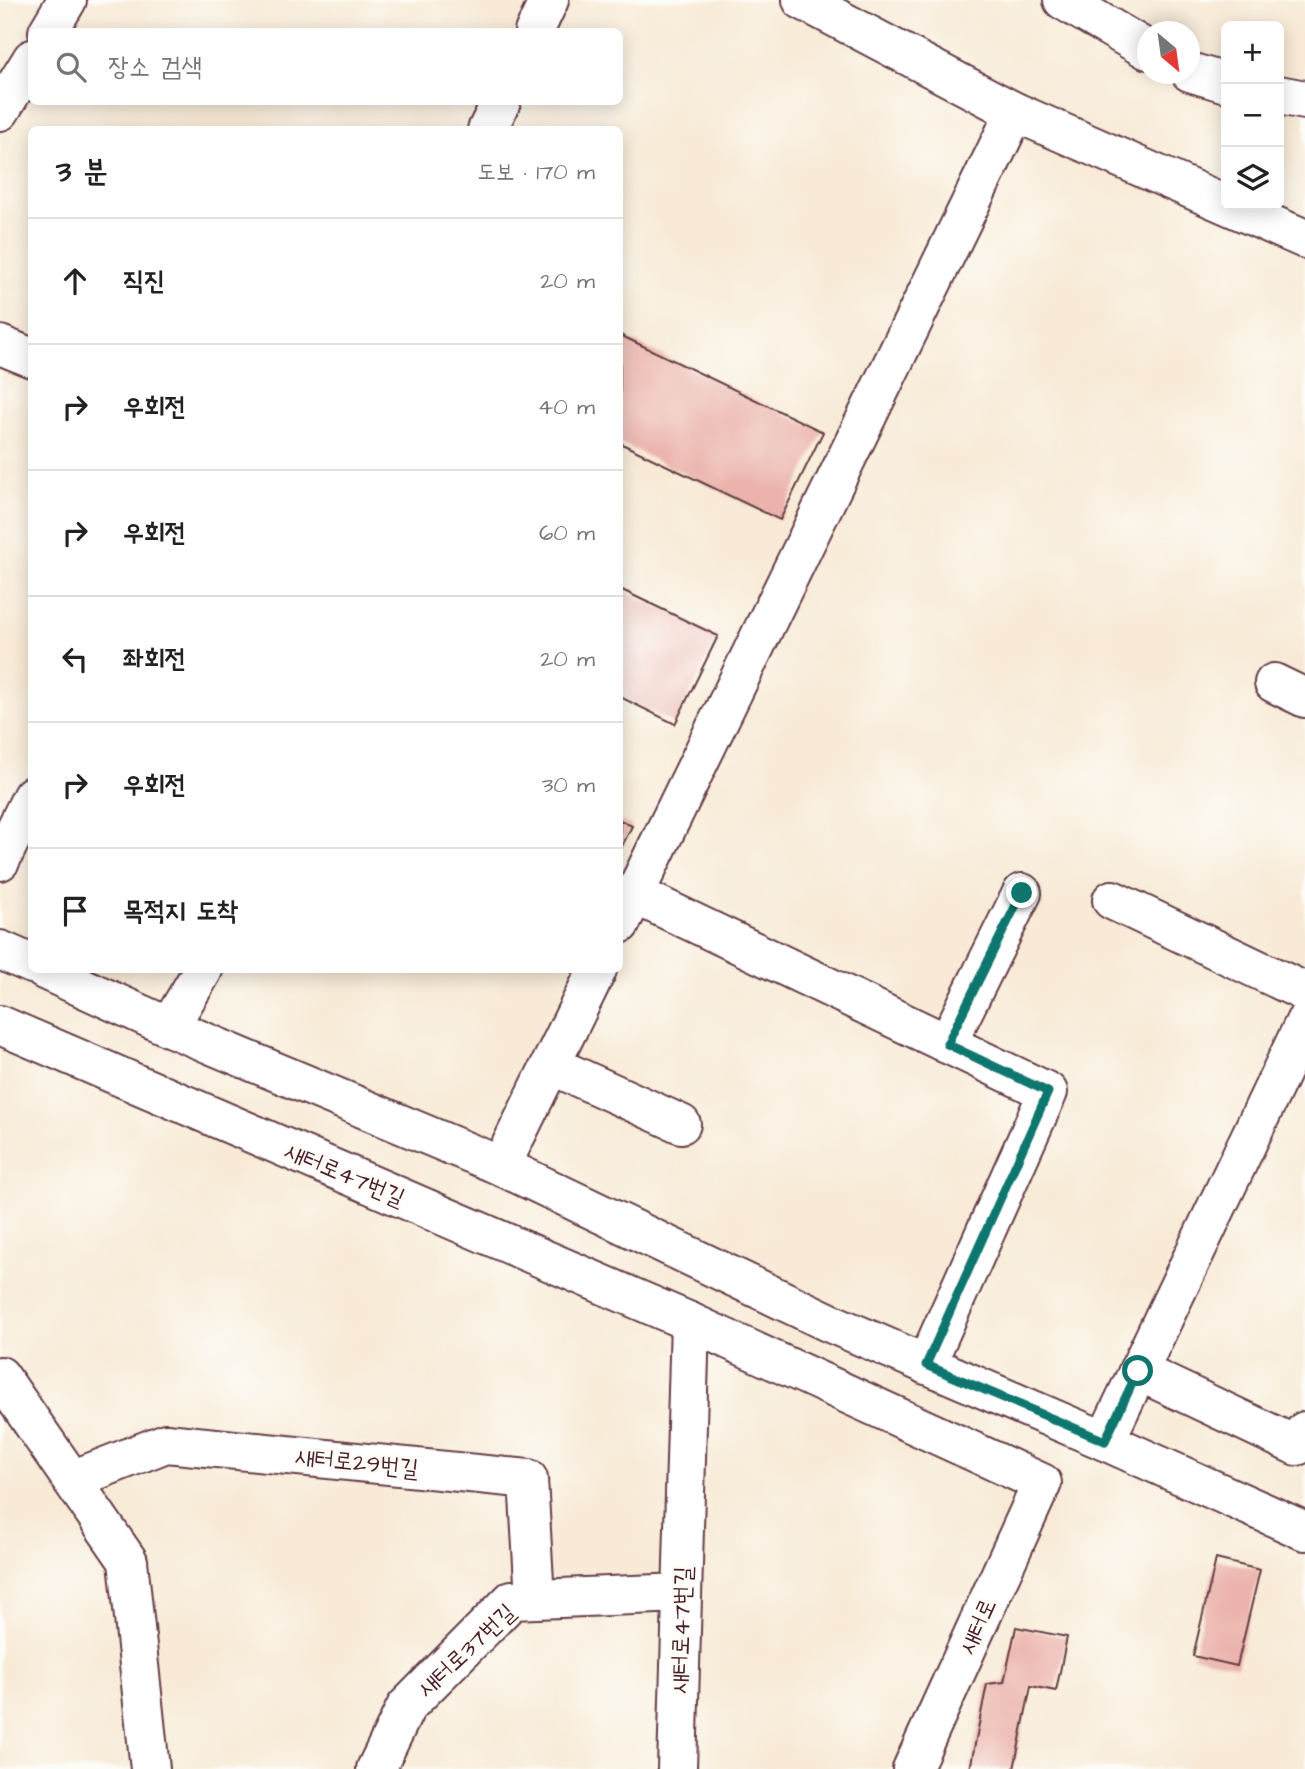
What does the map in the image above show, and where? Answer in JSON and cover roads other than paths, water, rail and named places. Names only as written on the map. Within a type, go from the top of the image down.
[{"type":"street","points":[[50,28],[67,0]]},
{"type":"street","points":[[536,28],[549,0]]},
{"type":"street","points":[[802,0],[1014,112],[1305,239]]},
{"type":"street","points":[[1063,0],[1137,44]]},
{"type":"street","points":[[0,111],[28,66]]},
{"type":"street","points":[[1200,75],[1221,82]]},
{"type":"street","points":[[1284,96],[1305,100]]},
{"type":"street","points":[[489,126],[500,105]]},
{"type":"street","points":[[926,1365],[1048,1092],[947,1044],[627,909],[1014,112]]},
{"type":"street","points":[[0,345],[28,356]]},
{"type":"street","points":[[0,861],[28,804]]},
{"type":"street","points":[[947,1044],[1022,893]]},
{"type":"street","points":[[1112,900],[1305,992]]},
{"type":"street","points":[[0,950],[28,962]]},
{"type":"street","points":[[51,973],[169,1027],[501,1166],[926,1365],[1105,1441],[1305,1531]]},
{"type":"street","points":[[169,1027],[201,973]]},
{"type":"street","points":[[501,1166],[596,973]]},
{"type":"street","points":[[1105,1441],[1305,1022]]},
{"type":"street","name":"새터로47번길","points":[[0,1025],[690,1322],[1042,1483]]},
{"type":"street","points":[[551,1065],[681,1124]]},
{"type":"street","name":"새터로47번길","points":[[677,1769],[690,1322]]},
{"type":"street","points":[[1138,1371],[1297,1446],[1305,1430]]},
{"type":"street","points":[[0,1376],[128,1560],[150,1769]]},
{"type":"street","name":"새터로29번길","points":[[72,1480],[166,1443],[528,1479],[535,1599]]},
{"type":"street","name":"새터로","points":[[912,1769],[1042,1483]]},
{"type":"street","name":"새터로37번길","points":[[376,1769],[406,1707],[512,1600],[682,1594]]}]
